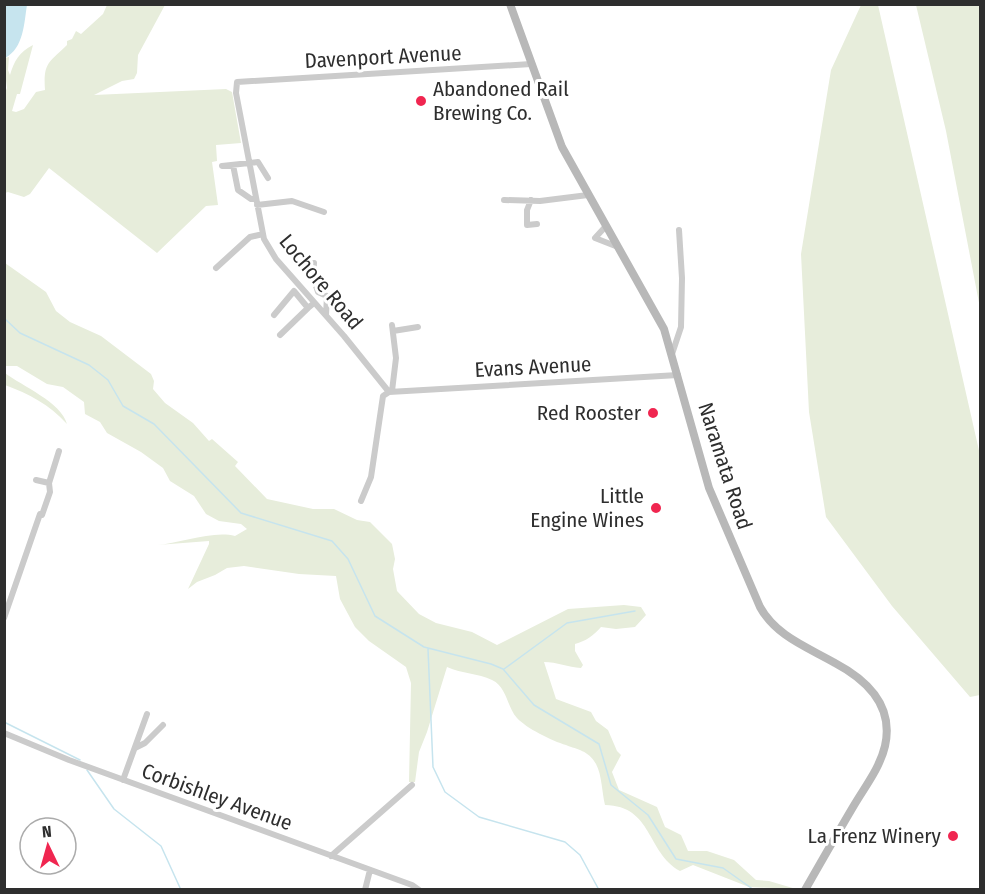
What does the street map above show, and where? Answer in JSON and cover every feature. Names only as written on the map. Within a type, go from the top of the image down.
[{"type":"main road","name":"Naramata Road","points":[[510,4],[562,147],[661,323],[672,354],[713,500],[766,618],[783,634],[860,678],[874,694],[885,719],[885,745],[879,762],[805,890]]},
{"type":"street","name":"Davenport Avenue","points":[[237,82],[531,64]]},
{"type":"street","name":"Lochore Road","points":[[237,82],[236,93],[263,234],[276,259],[390,392]]},
{"type":"street","points":[[222,166],[258,162],[268,178]]},
{"type":"street","points":[[233,165],[238,190],[251,199],[257,202],[292,201],[324,212]]},
{"type":"street","points":[[504,200],[540,201],[588,195]]},
{"type":"street","points":[[531,200],[527,210],[527,225],[537,224]]},
{"type":"street","points":[[606,226],[596,238],[618,248]]},
{"type":"street","points":[[672,354],[681,327],[682,278],[678,230]]},
{"type":"street","points":[[216,268],[250,237],[263,234]]},
{"type":"street","points":[[314,263],[313,277],[318,292],[327,296],[326,316]]},
{"type":"street","points":[[274,315],[294,291],[308,308]]},
{"type":"street","points":[[280,335],[314,303]]},
{"type":"street","points":[[361,501],[371,477],[383,396],[390,392],[396,358],[392,328],[418,327]]},
{"type":"street","name":"Evans Avenue","points":[[390,392],[678,375]]},
{"type":"street","points":[[4,618],[50,492],[49,483],[59,451]]},
{"type":"street","points":[[36,480],[49,483]]},
{"type":"street","points":[[123,780],[147,714]]},
{"type":"street","points":[[135,748],[145,743],[163,725]]},
{"type":"street","name":"Corbishley Avenue","points":[[4,733],[69,760],[412,885],[418,890]]},
{"type":"street","points":[[331,856],[412,785]]},
{"type":"street","points":[[365,890],[370,870]]},
{"type":"green space","points":[[107,5],[165,5],[138,55],[137,73],[134,79],[122,81],[94,95],[226,89],[232,92],[241,143],[216,145],[217,161],[212,162],[218,205],[206,206],[157,253],[49,168],[30,194],[24,197],[5,193],[4,112],[7,88],[5,58],[9,57],[10,75],[18,57],[33,45],[20,94],[17,94],[12,111],[16,112],[24,109],[36,92],[45,90],[45,74],[48,64],[67,45],[67,41],[72,39],[76,31],[81,34],[103,14]]},
{"type":"green space","points":[[861,5],[878,5],[980,455],[980,695],[970,697],[892,606],[826,517],[809,412],[801,254],[831,70]]},
{"type":"green space","points":[[916,5],[980,5],[980,308],[946,131]]},
{"type":"green space","points":[[5,263],[46,292],[56,311],[70,322],[101,336],[151,374],[154,381],[153,389],[165,403],[193,423],[209,441],[212,439],[238,462],[235,466],[267,499],[313,509],[334,509],[357,520],[370,522],[392,544],[397,591],[419,614],[436,623],[472,632],[497,645],[568,609],[624,605],[641,607],[646,615],[635,627],[616,629],[601,627],[589,638],[575,644],[575,651],[583,665],[581,668],[544,662],[556,699],[591,712],[596,721],[608,730],[621,755],[612,772],[619,790],[657,807],[665,827],[681,835],[688,851],[707,851],[734,860],[756,880],[769,881],[796,889],[749,887],[693,865],[680,871],[669,863],[641,821],[632,813],[621,807],[605,805],[598,768],[590,756],[526,726],[517,718],[501,687],[481,676],[447,667],[419,752],[415,782],[409,782],[411,683],[406,667],[369,641],[355,627],[340,599],[336,576],[299,574],[244,566],[227,568],[197,582],[188,589],[209,541],[157,545],[207,536],[235,536],[247,529],[241,524],[219,521],[206,514],[194,496],[170,481],[163,468],[141,452],[107,433],[100,422],[85,414],[84,402],[63,387],[47,384],[17,366],[5,366]]},
{"type":"green space","points":[[5,373],[49,402],[63,416],[67,424],[38,400],[5,385]]},
{"type":"water","points":[[5,4],[27,5],[20,42],[5,58]]},
{"type":"waterway","points":[[4,318],[20,333],[89,365],[108,380],[123,406],[154,424],[241,513],[332,541],[348,559],[375,616],[424,647],[503,669],[534,705],[599,744],[611,785],[648,815],[676,859],[723,868],[754,890]]},
{"type":"waterway","points":[[504,669],[567,623],[635,611]]},
{"type":"waterway","points":[[428,649],[433,767],[445,792],[479,817],[565,842],[580,855],[599,890]]},
{"type":"waterway","points":[[4,722],[80,760]]},
{"type":"waterway","points":[[87,770],[114,809],[161,846],[181,890]]},
{"type":"place","name":"Abandoned Rail Brewing Co.","points":[[421,101]]},
{"type":"place","name":"Red Rooster","points":[[653,413]]},
{"type":"place","name":"Little Engine Wines","points":[[656,508]]},
{"type":"place","name":"La Frenz Winery","points":[[953,836]]}]
